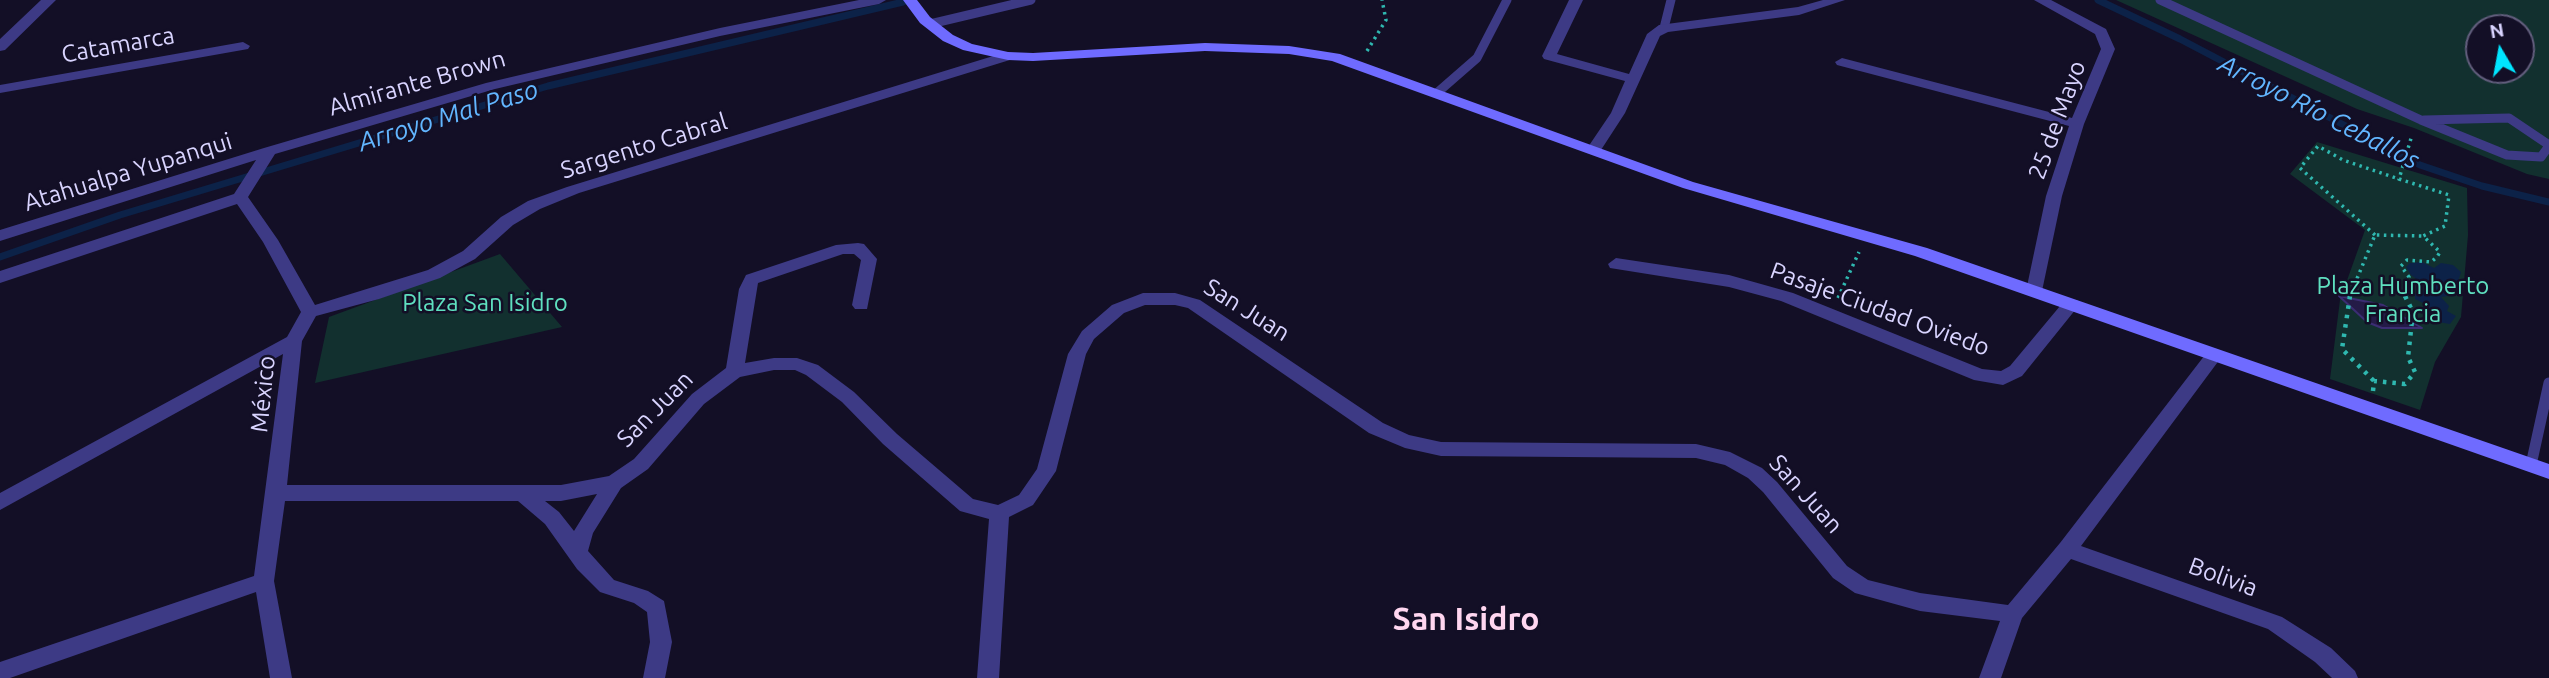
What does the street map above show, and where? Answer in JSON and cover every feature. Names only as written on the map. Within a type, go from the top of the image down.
[{"type":"main road","points":[[910,0],[930,24],[948,38],[968,47],[1008,56],[1033,57],[1205,47],[1289,50],[1335,57],[1438,92],[1688,185],[1866,236],[2034,291],[2549,472]]},
{"type":"street","points":[[0,47],[49,0]]},
{"type":"street","name":"Almirante Brown","points":[[269,151],[491,86],[720,32],[879,0]]},
{"type":"street","points":[[1576,0],[1549,56],[1633,79]]},
{"type":"street","points":[[1594,150],[1618,113],[1654,34],[1664,28],[1799,11],[1838,0]]},
{"type":"street","name":"25 de Mayo","points":[[2034,291],[2054,196],[2077,124],[2108,50],[2101,32],[2076,16],[2041,0]]},
{"type":"street","name":"Catamarca","points":[[0,89],[243,46]]},
{"type":"street","name":"Sargento Cabral","points":[[310,312],[434,274],[469,255],[516,216],[534,205],[573,190],[1008,56]]},
{"type":"street","points":[[1842,62],[2077,124]]},
{"type":"street","points":[[0,277],[243,192],[269,151]]},
{"type":"street","name":"Atahualpa Yupanqui","points":[[0,236],[269,151]]},
{"type":"street","points":[[243,192],[310,312]]},
{"type":"street","points":[[735,371],[747,289],[752,279],[842,249],[858,248],[869,259],[861,305]]},
{"type":"street","name":"Pasaje Ciudad Oviedo","points":[[1616,264],[1728,281],[1787,297],[1980,375],[2003,378],[2016,372],[2071,304]]},
{"type":"street","name":"San Juan","points":[[275,493],[561,493],[614,483],[641,464],[698,399],[735,371],[774,364],[797,364],[812,370],[848,397],[890,439],[967,506],[999,513],[1026,500],[1046,471],[1077,354],[1088,335],[1118,309],[1143,299],[1175,299],[1194,304],[1376,428],[1405,441],[1441,449],[1696,451],[1730,459],[1755,472],[1840,572],[1862,587],[1920,602],[2013,614]]},
{"type":"street","name":"México","points":[[281,678],[264,581],[293,341],[310,312]]},
{"type":"street","points":[[0,502],[293,341]]},
{"type":"street","points":[[1990,678],[2013,614],[2067,550],[2214,355]]},
{"type":"street","points":[[578,551],[584,531],[614,483]]},
{"type":"street","points":[[523,494],[552,518],[578,551],[584,564],[607,586],[641,597],[657,607],[662,642],[654,678]]},
{"type":"street","points":[[988,678],[999,513]]},
{"type":"street","name":"Bolivia","points":[[2067,550],[2275,623],[2323,655],[2347,678]]},
{"type":"street","points":[[0,672],[264,581]]},
{"type":"lane","points":[[930,24],[1031,0]]},
{"type":"lane","points":[[1438,92],[1477,58],[1507,0]]},
{"type":"lane","points":[[1664,28],[1671,0]]},
{"type":"lane","points":[[2160,0],[2417,124],[2507,155],[2541,157],[2549,145],[2509,118],[2417,124]]},
{"type":"lane","points":[[2530,465],[2549,383]]},
{"type":"path","points":[[1361,65],[1386,20],[1382,0]]},
{"type":"path","points":[[2399,179],[2417,124]]},
{"type":"path","points":[[2318,146],[2343,160],[2449,195],[2445,226],[2423,236],[2375,236],[2350,210],[2300,168],[2318,146]]},
{"type":"path","points":[[1830,315],[1866,236]]},
{"type":"path","points":[[2375,236],[2348,300],[2342,349],[2374,382],[2405,384],[2415,372],[2408,357],[2413,312],[2405,297],[2409,277],[2401,266],[2407,260],[2431,262],[2440,252],[2423,236]]},
{"type":"path","points":[[2368,408],[2374,382]]},
{"type":"green space","points":[[2116,0],[2549,0],[2549,179],[2527,174],[2414,128],[2357,109]]},
{"type":"green space","name":"Plaza Humberto Francia","points":[[2317,142],[2467,188],[2468,235],[2461,317],[2435,362],[2420,410],[2330,379],[2340,300],[2365,230],[2290,174]]},
{"type":"green space","name":"Plaza San Isidro","points":[[500,254],[562,327],[315,383],[329,317]]},
{"type":"water","points":[[2422,262],[2434,268],[2441,263],[2453,265],[2461,272],[2458,282],[2463,294],[2441,297],[2449,306],[2447,311],[2456,316],[2450,324],[2438,322],[2426,310],[2427,305],[2415,299],[2415,294],[2423,293],[2425,285],[2411,275],[2406,267],[2410,263]]},
{"type":"building","points":[[2339,296],[2383,305],[2422,328],[2382,328],[2367,322]]},
{"type":"waterway","name":"Arroyo Río Ceballos","points":[[2098,0],[2180,39],[2420,165],[2482,186],[2549,202]]},
{"type":"waterway","name":"Arroyo Mal Paso","points":[[0,257],[120,215],[548,86],[903,2]]},
{"type":"district","name":"San Isidro","points":[[1466,619]]}]
